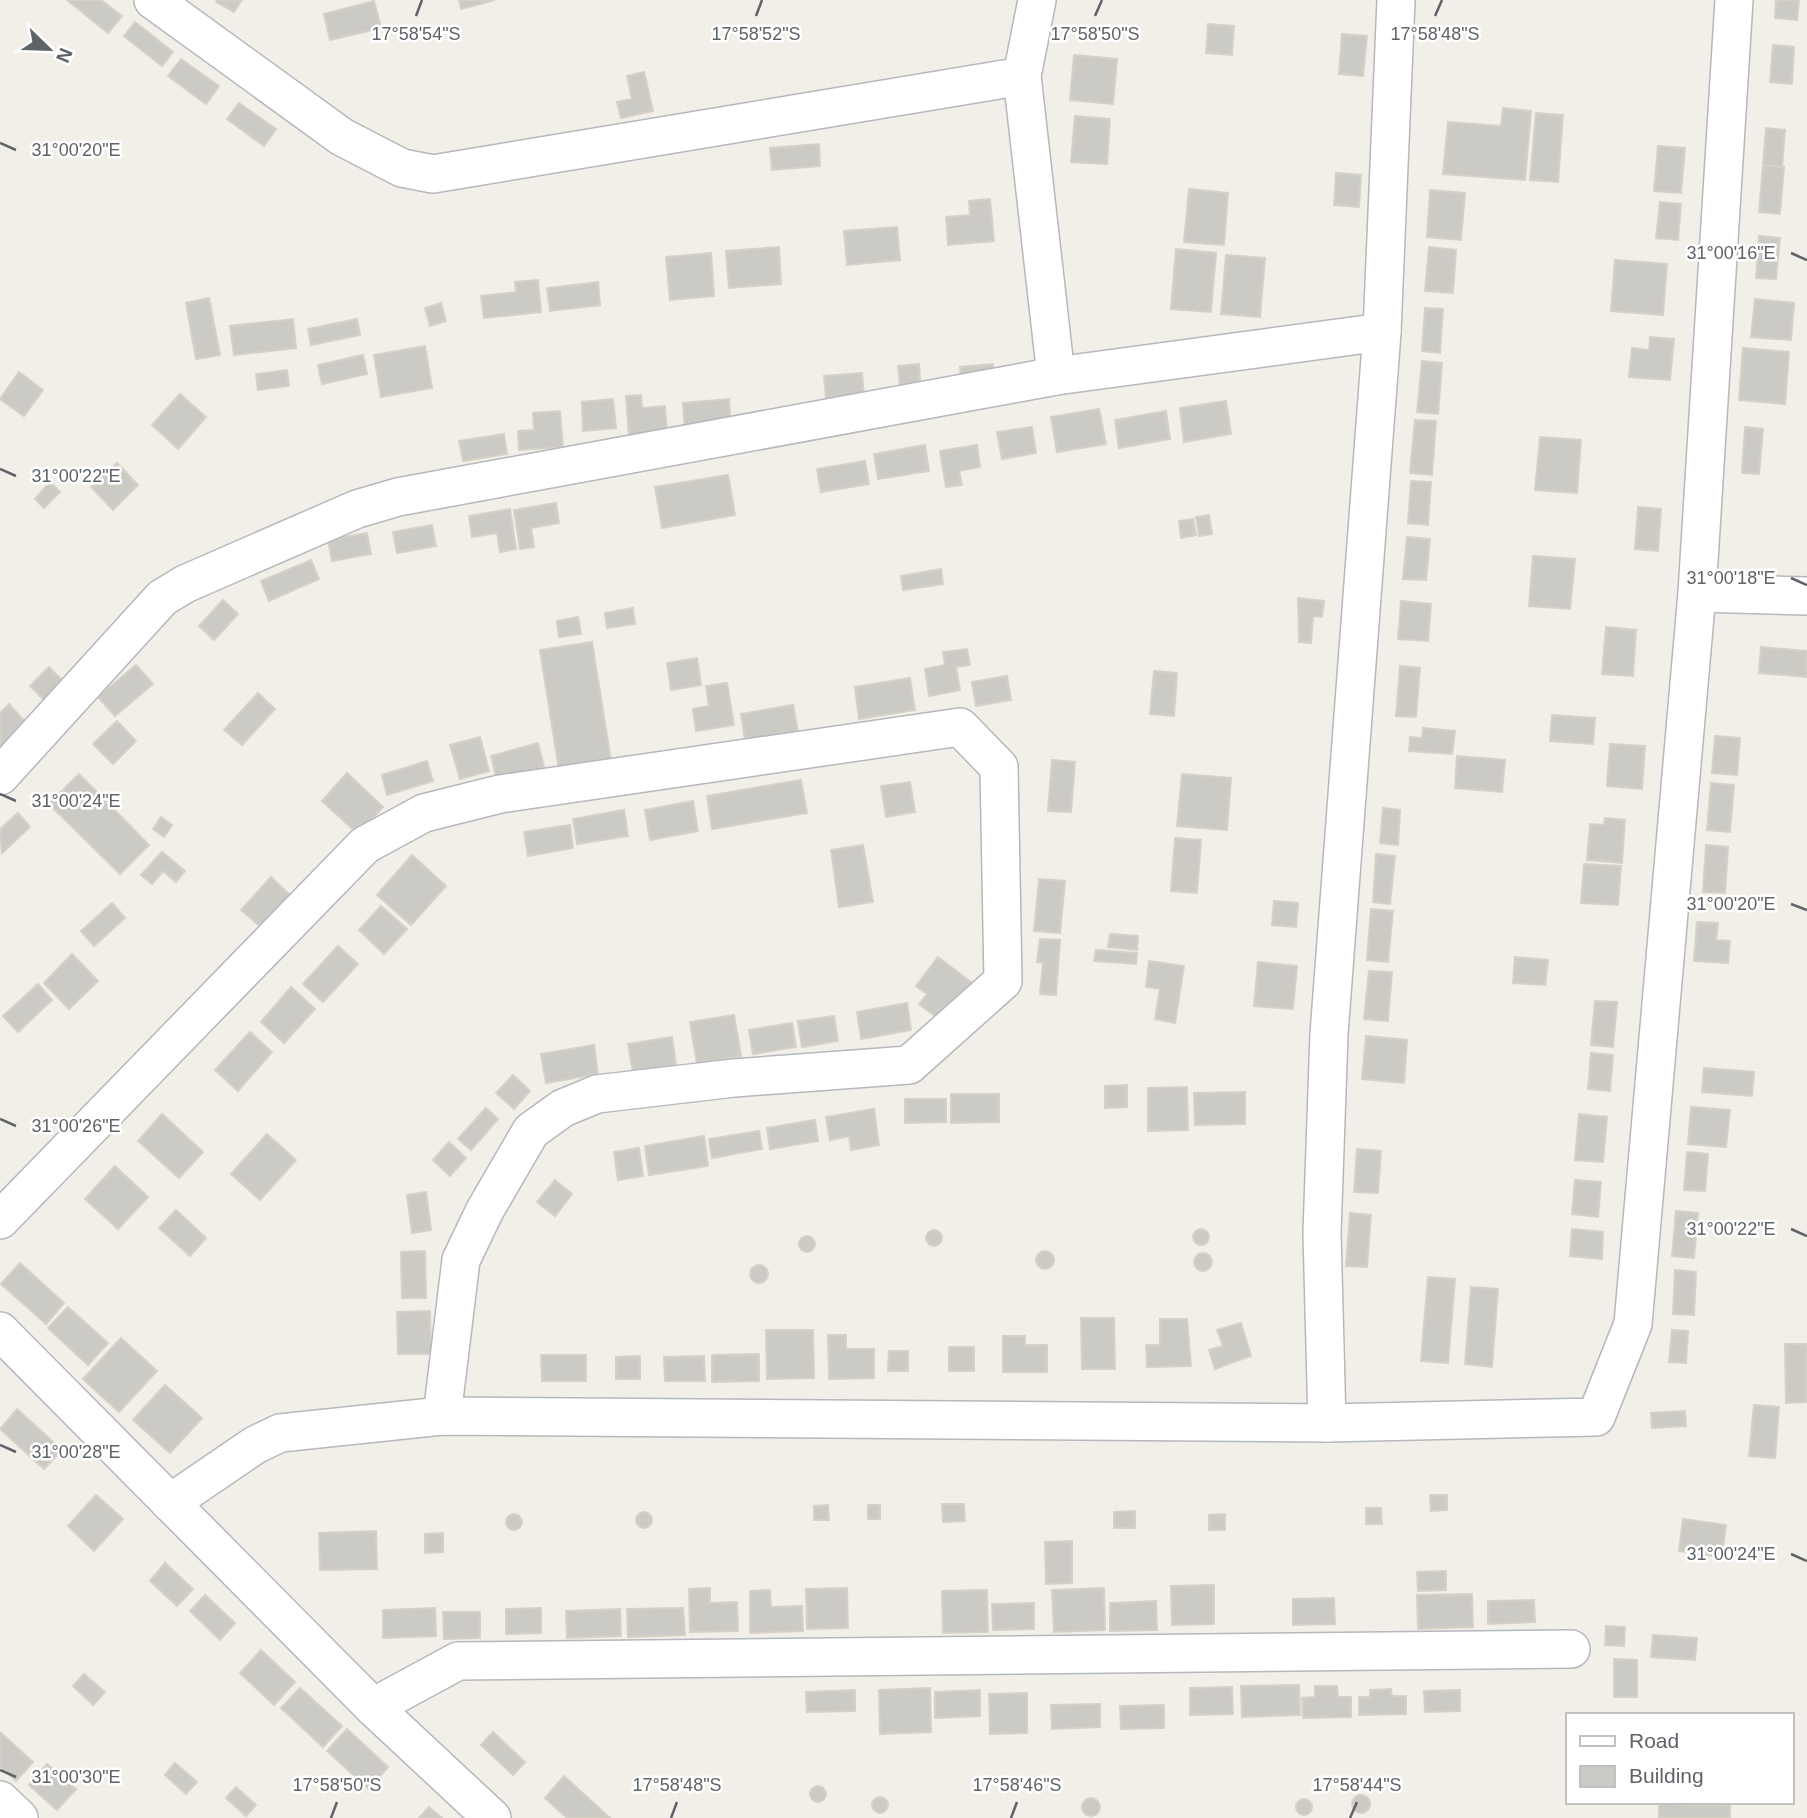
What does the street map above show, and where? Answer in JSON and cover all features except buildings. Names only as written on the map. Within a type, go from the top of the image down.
[{"type":"street","points":[[153,0],[342,136],[402,168],[433,174],[1022,76]]},
{"type":"street","points":[[1037,0],[1022,76],[1056,376]]},
{"type":"street","points":[[1327,1423],[1322,1233],[1329,1034],[1382,332],[1396,0]]},
{"type":"street","points":[[170,1503],[255,1446],[280,1433],[442,1416],[1327,1423],[1596,1417],[1633,1324],[1697,593],[1734,0]]},
{"type":"street","points":[[0,776],[162,598],[185,583],[356,509],[398,497],[1056,376],[1382,332]]},
{"type":"street","points":[[1697,593],[1807,596]]},
{"type":"street","points":[[0,1220],[365,845],[424,813],[500,794],[960,727],[999,767],[1003,981],[909,1065],[734,1078],[597,1094],[563,1108],[531,1131],[485,1210],[461,1260],[442,1416]]},
{"type":"street","points":[[0,1331],[373,1707],[492,1818]]},
{"type":"street","points":[[373,1707],[458,1661],[1571,1649]]},
{"type":"street","points":[[0,1800],[19,1818]]}]
